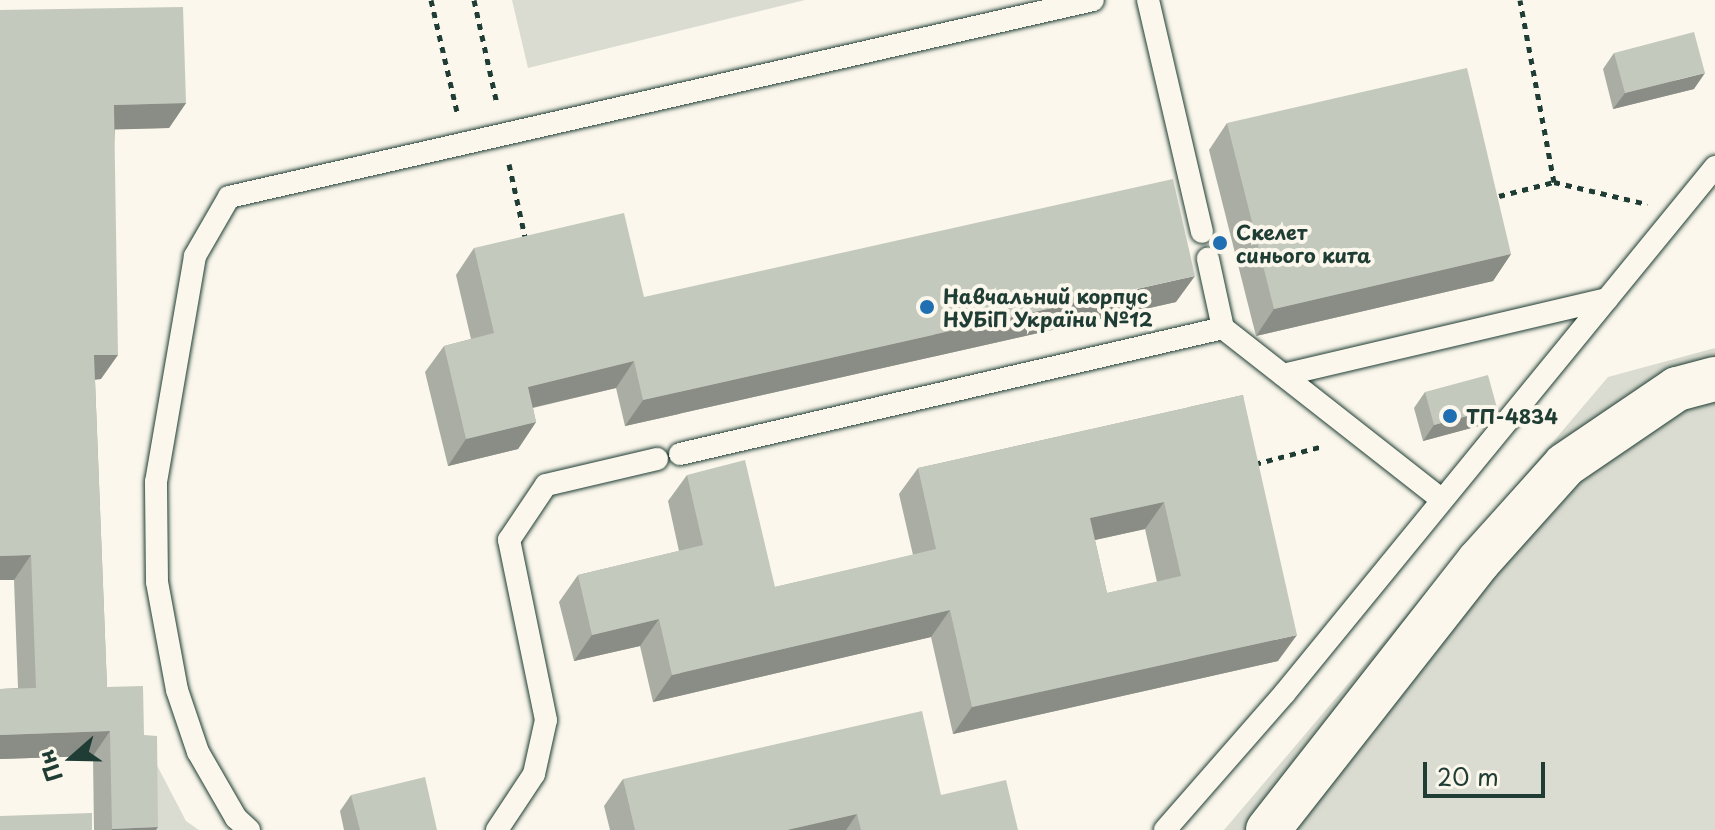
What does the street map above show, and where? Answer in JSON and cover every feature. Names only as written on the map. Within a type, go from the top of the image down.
[{"type":"street","points":[[1268,830],[1479,561],[1565,465],[1677,389],[1715,379]]},
{"type":"lane","points":[[249,830],[236,818],[198,752],[177,690],[157,582],[156,482],[195,256],[229,197],[503,132],[1093,0]]},
{"type":"lane","points":[[1148,0],[1202,232]]},
{"type":"lane","points":[[1165,830],[1442,500],[1715,167]]},
{"type":"lane","points":[[1208,259],[1223,328],[1442,500]]},
{"type":"lane","points":[[1283,375],[1607,299]]},
{"type":"lane","points":[[680,454],[1223,328]]},
{"type":"lane","points":[[497,830],[534,774],[546,720],[509,540],[546,485],[657,459]]},
{"type":"path","points":[[431,0],[464,141]]},
{"type":"path","points":[[474,0],[530,257]]},
{"type":"path","points":[[1520,0],[1554,182]]},
{"type":"path","points":[[1499,196],[1554,182],[1680,212]]},
{"type":"path","points":[[1249,466],[1360,436]]},
{"type":"shaded area","points":[[512,0],[805,0],[528,68]]},
{"type":"shaded area","points":[[1715,348],[1715,830],[1224,830],[1608,377]]},
{"type":"shaded area","points":[[148,748],[186,821],[199,830],[150,830]]},
{"type":"building","points":[[183,7],[186,103],[114,105],[118,355],[94,355],[107,687],[143,686],[144,735],[157,736],[158,827],[112,829],[110,731],[0,735],[0,689],[36,688],[31,555],[0,556],[0,10]]},
{"type":"building","points":[[1694,32],[1705,73],[1625,93],[1614,53]]},
{"type":"building","points":[[1467,68],[1511,254],[1274,309],[1227,123]]},
{"type":"building","points":[[1173,179],[1195,276],[643,400],[634,361],[528,387],[536,422],[466,439],[444,346],[494,333],[474,248],[624,213],[644,297]]},
{"type":"building","points":[[1488,375],[1497,408],[1434,425],[1425,392]]},
{"type":"building","points":[[1243,395],[1297,635],[972,707],[950,610],[672,675],[659,619],[592,635],[578,575],[703,545],[687,475],[745,460],[775,587],[936,549],[918,468]],"holes":[[[1164,502],[1181,576],[1107,593],[1090,518]]]},
{"type":"building","points":[[922,711],[941,795],[1006,780],[1018,830],[861,830],[857,814],[787,830],[635,830],[623,779]]},
{"type":"building","points":[[425,777],[437,830],[360,830],[351,795]]},
{"type":"building","points":[[92,813],[92,830],[0,830],[0,816]]},
{"type":"place","name":"Скелет синього кита","points":[[1220,243]]},
{"type":"place","name":"Навчальний корпус НУБіП України №12","points":[[927,307]]},
{"type":"place","name":"ТП-4834","points":[[1450,416]]}]
